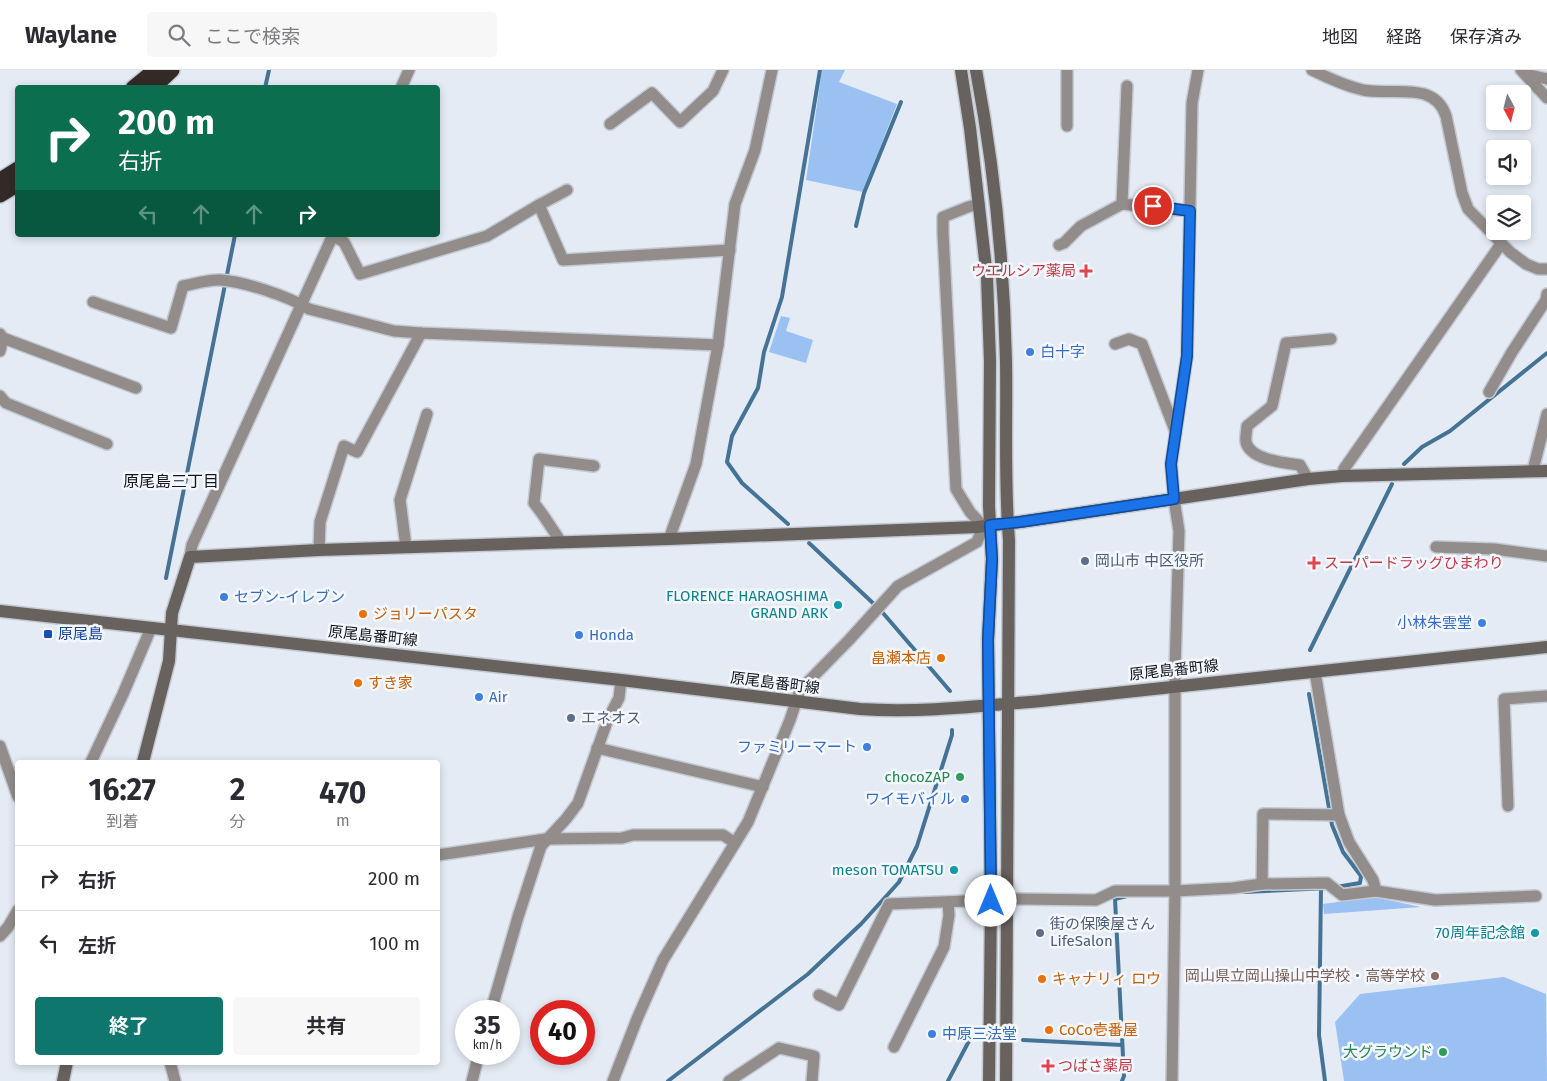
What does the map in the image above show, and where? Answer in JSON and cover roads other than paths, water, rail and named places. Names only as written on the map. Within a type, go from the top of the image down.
[{"type":"highway","points":[[138,85],[150,78],[172,70]]},
{"type":"highway","points":[[0,180],[15,171]]},
{"type":"highway","points":[[0,195],[15,186]]},
{"type":"street","points":[[402,85],[409,70]]},
{"type":"street","points":[[610,124],[652,93],[680,122],[713,91],[723,70]]},
{"type":"street","points":[[669,539],[696,464],[718,345],[735,204],[755,150],[772,70]]},
{"type":"street","points":[[961,70],[970,128],[987,277],[990,361],[987,526],[992,559],[988,640],[991,901],[990,1081]]},
{"type":"street","points":[[976,70],[986,124],[1003,276],[1006,361],[1007,524],[1009,540],[1006,1081]]},
{"type":"street","points":[[1066,70],[1067,126]]},
{"type":"street","points":[[1172,1081],[1175,891],[1175,686],[1179,531],[1171,464],[1187,356],[1192,103],[1198,70]]},
{"type":"street","points":[[1312,70],[1327,78],[1362,90],[1428,94],[1438,101],[1444,108],[1462,193],[1468,209],[1501,244],[1526,264],[1538,269],[1547,269]]},
{"type":"street","points":[[1523,72],[1547,79]]},
{"type":"street","points":[[1523,72],[1547,98]]},
{"type":"street","points":[[1122,204],[1127,86]]},
{"type":"street","points":[[336,237],[344,242],[360,274],[487,236],[567,190]]},
{"type":"street","points":[[979,204],[943,216],[943,234],[956,489],[970,512],[987,526]]},
{"type":"street","points":[[1059,244],[1064,243],[1080,226],[1122,204],[1190,211]]},
{"type":"street","points":[[540,205],[563,260],[730,250]]},
{"type":"street","points":[[144,760],[169,661],[172,614],[192,545],[332,237]]},
{"type":"street","points":[[1342,476],[1344,469],[1501,244]]},
{"type":"street","points":[[94,302],[170,328],[183,286],[226,281],[255,287],[301,304],[309,309],[394,331],[718,345]]},
{"type":"street","points":[[1489,392],[1546,300],[1547,294]]},
{"type":"street","points":[[319,550],[320,522],[344,446],[358,452],[421,333]]},
{"type":"street","points":[[0,351],[1,336],[136,388]]},
{"type":"street","points":[[1115,344],[1129,339],[1142,344],[1176,434]]},
{"type":"street","points":[[1308,479],[1300,465],[1276,462],[1256,454],[1249,448],[1246,441],[1247,426],[1272,406],[1286,343],[1331,339]]},
{"type":"street","points":[[0,396],[6,403],[107,444]]},
{"type":"street","points":[[406,547],[400,500],[427,414]]},
{"type":"street","points":[[1533,470],[1547,414]]},
{"type":"street","points":[[561,542],[534,503],[539,459],[594,466]]},
{"type":"street","points":[[190,557],[319,550],[669,539],[987,526],[1308,479],[1342,476],[1547,471]]},
{"type":"street","points":[[613,1081],[663,960],[748,822],[804,684],[816,674],[898,586],[977,542],[987,526]]},
{"type":"street","points":[[1436,547],[1494,549],[1547,556]]},
{"type":"street","name":"原尾島番町線","points":[[0,610],[888,711],[939,710],[1008,704],[1547,647]]},
{"type":"street","points":[[92,760],[151,628]]},
{"type":"street","points":[[1316,672],[1333,815],[1373,880],[1376,891]]},
{"type":"street","points":[[494,1000],[541,846],[578,803],[597,748],[618,698],[621,680]]},
{"type":"street","points":[[1508,806],[1504,699],[1547,696]]},
{"type":"street","points":[[0,746],[15,788]]},
{"type":"street","points":[[597,748],[763,787]]},
{"type":"street","points":[[1262,884],[1263,814],[1333,815]]},
{"type":"street","points":[[440,855],[546,839],[622,838],[633,835],[723,835],[735,843]]},
{"type":"street","points":[[819,995],[840,1006],[889,904],[1006,900],[1096,900],[1115,892],[1233,888],[1262,884],[1327,883],[1342,895],[1376,891],[1435,900],[1536,896]]},
{"type":"street","points":[[894,1047],[944,947],[949,915],[948,902]]},
{"type":"street","points":[[7,927],[15,915]]},
{"type":"street","points":[[729,1081],[779,1048],[814,1056],[812,1081]]},
{"type":"street","points":[[63,1081],[66,1065]]},
{"type":"street","points":[[171,1065],[175,1081]]},
{"type":"street","points":[[472,1081],[477,1065]]},
{"type":"waterway","points":[[266,85],[269,70]]},
{"type":"waterway","points":[[788,524],[742,483],[727,462],[732,436],[758,388],[764,352],[782,297],[820,70]]},
{"type":"waterway","points":[[856,226],[864,193],[901,102]]},
{"type":"waterway","points":[[166,578],[235,237]]},
{"type":"waterway","points":[[1404,464],[1422,447],[1450,431],[1547,353]]},
{"type":"waterway","points":[[1310,650],[1392,484]]},
{"type":"waterway","points":[[809,543],[875,605]]},
{"type":"waterway","points":[[883,613],[950,691]]},
{"type":"waterway","points":[[1309,694],[1332,825],[1343,852],[1361,876],[1360,883],[1336,887]]},
{"type":"waterway","points":[[668,1081],[808,974],[861,924],[899,882],[917,846],[952,730]]},
{"type":"waterway","points":[[1244,892],[1329,888]]},
{"type":"waterway","points":[[1321,889],[1319,1035],[1325,1081]]},
{"type":"waterway","points":[[1122,1081],[1124,1076],[1115,899],[1127,896]]},
{"type":"waterway","points":[[948,1081],[970,1039]]},
{"type":"waterway","points":[[1023,1040],[1122,1045]]},
{"type":"place","name":"ウエルシア薬局","points":[[1086,271]]},
{"type":"place","name":"白十字","points":[[1030,352]]},
{"type":"place","name":"岡山市 中区役所","points":[[1085,561]]},
{"type":"place","name":"スーパードラッグひまわり","points":[[1314,563]]},
{"type":"place","name":"セブン-イレブン","points":[[224,597]]},
{"type":"place","name":"FLORENCE HARAOSHIMA GRAND ARK","points":[[838,605]]},
{"type":"place","name":"ジョリーパスタ","points":[[363,614]]},
{"type":"place","name":"小林朱雲堂","points":[[1482,623]]},
{"type":"place","name":"原尾島","points":[[48,634]]},
{"type":"place","name":"Honda","points":[[579,635]]},
{"type":"place","name":"畠瀬本店","points":[[941,658]]},
{"type":"place","name":"すき家","points":[[358,683]]},
{"type":"place","name":"Air","points":[[479,697]]},
{"type":"place","name":"エネオス","points":[[571,718]]},
{"type":"place","name":"ファミリーマート","points":[[867,747]]},
{"type":"place","name":"chocoZAP","points":[[960,777]]},
{"type":"place","name":"ワイモバイル","points":[[965,799]]},
{"type":"place","name":"meson TOMATSU","points":[[954,870]]},
{"type":"place","name":"街の保険屋さん LifeSalon","points":[[1040,933]]},
{"type":"place","name":"70周年記念館","points":[[1535,933]]},
{"type":"place","name":"岡山県立岡山操山中学校・高等学校","points":[[1435,976]]},
{"type":"place","name":"キャナリィ ロウ","points":[[1042,979]]},
{"type":"place","name":"CoCo壱番屋","points":[[1049,1030]]},
{"type":"place","name":"中原三法堂","points":[[932,1034]]},
{"type":"place","name":"大グラウンド","points":[[1443,1052]]},
{"type":"place","name":"つばさ薬局","points":[[1048,1066]]},
{"type":"district","name":"原尾島三丁目","points":[[171,481]]}]
